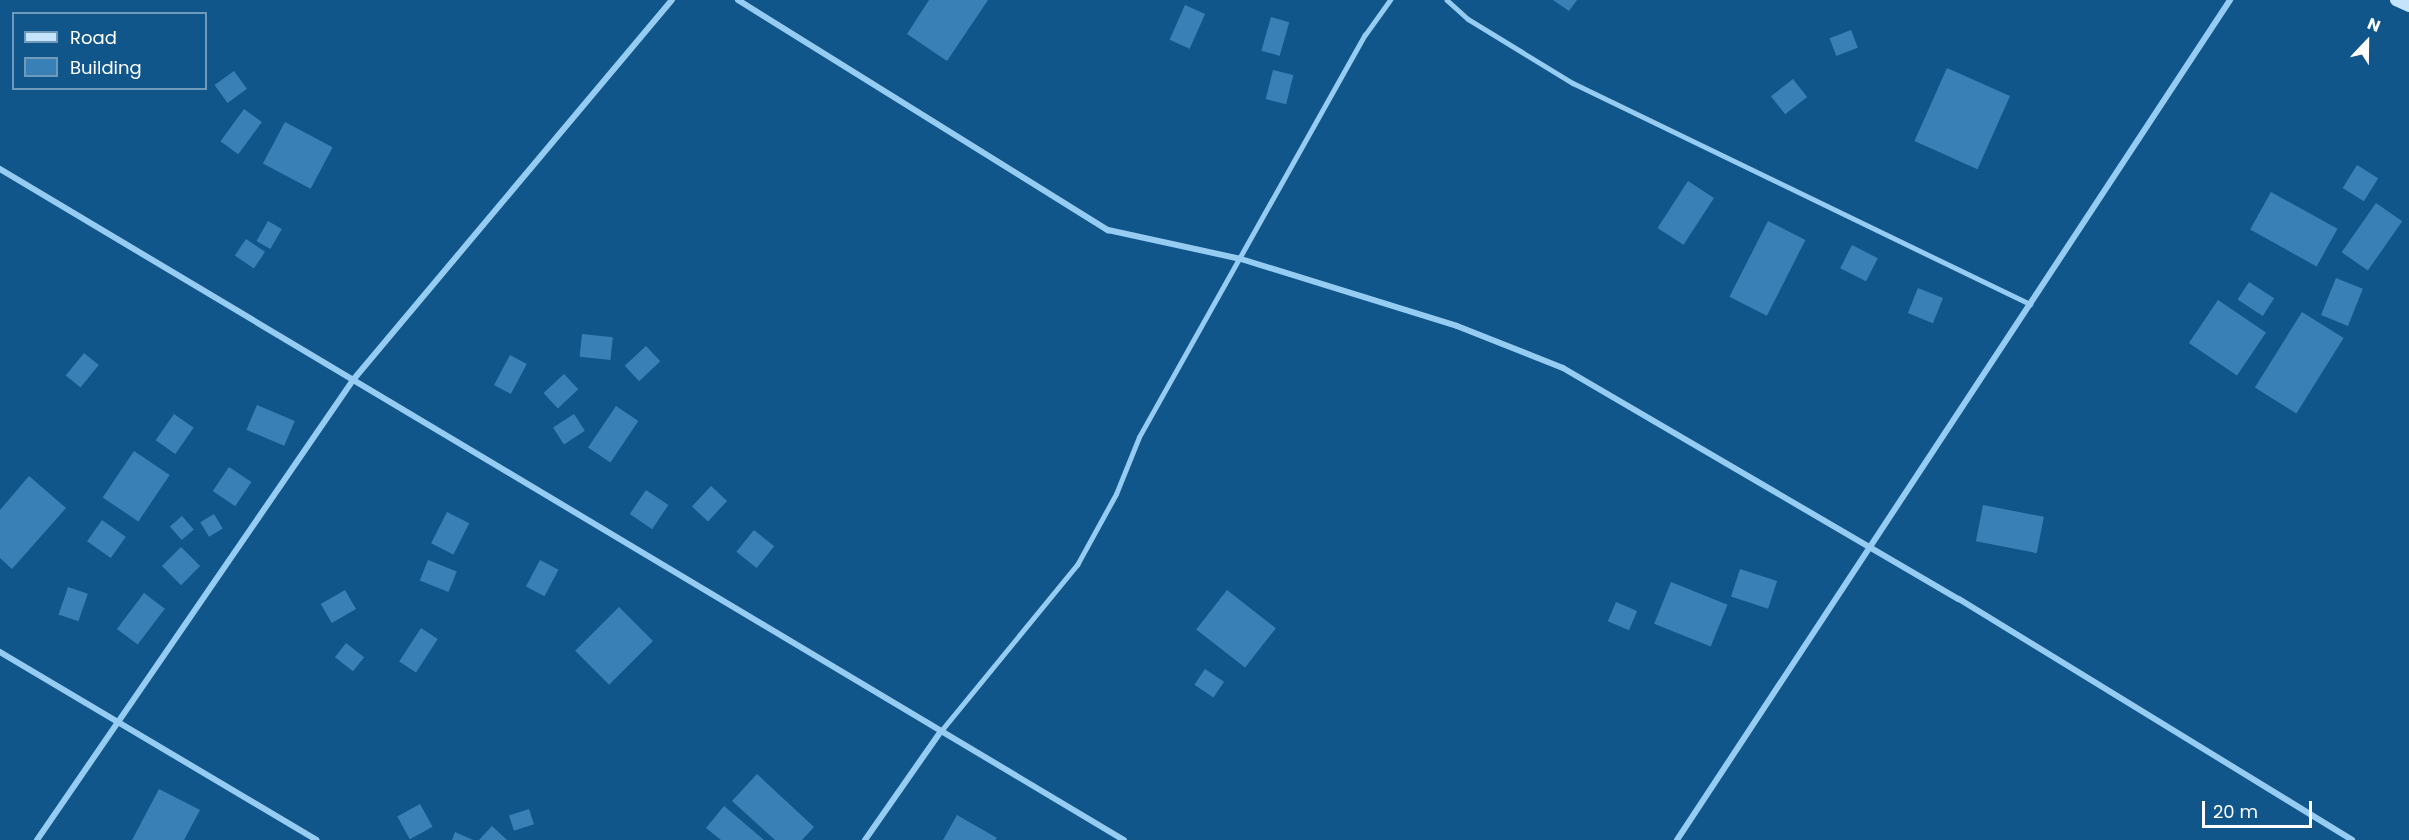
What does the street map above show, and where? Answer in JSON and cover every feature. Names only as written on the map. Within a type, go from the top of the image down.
[{"type":"street","points":[[37,840],[353,380],[672,0]]},
{"type":"street","points":[[738,0],[1108,230],[1241,259],[1457,326],[1563,368],[1870,547],[2352,840]]},
{"type":"street","points":[[1677,840],[2230,0]]},
{"type":"street","points":[[2396,0],[2409,6]]},
{"type":"street","points":[[0,169],[1124,840]]},
{"type":"street","points":[[0,652],[316,840]]},
{"type":"street","points":[[866,840],[941,731]]},
{"type":"lane","points":[[941,731],[1077,565],[1116,494],[1139,437],[1365,35],[1390,0]]},
{"type":"lane","points":[[1447,0],[1468,20],[1573,83],[2030,303]]},
{"type":"building","points":[[929,0],[988,0],[947,61],[907,34]]},
{"type":"building","points":[[1553,0],[1577,0],[1569,11]]},
{"type":"building","points":[[1185,5],[1205,14],[1190,49],[1170,40]]},
{"type":"building","points":[[1271,17],[1289,22],[1280,56],[1261,51]]},
{"type":"building","points":[[1851,30],[1858,48],[1836,56],[1830,38]]},
{"type":"building","points":[[1947,68],[2010,96],[1977,169],[1914,141]]},
{"type":"building","points":[[1273,70],[1293,75],[1286,104],[1266,99]]},
{"type":"building","points":[[234,71],[247,89],[228,103],[215,85]]},
{"type":"building","points":[[1793,79],[1807,97],[1785,114],[1771,96]]},
{"type":"building","points":[[244,109],[262,122],[238,154],[220,141]]},
{"type":"building","points":[[285,122],[333,147],[311,189],[263,163]]},
{"type":"building","points":[[2357,165],[2378,178],[2364,201],[2343,188]]},
{"type":"building","points":[[1688,181],[1714,198],[1683,245],[1658,228]]},
{"type":"building","points":[[2271,192],[2337,229],[2317,266],[2250,230]]},
{"type":"building","points":[[2376,203],[2402,221],[2368,271],[2342,252]]},
{"type":"building","points":[[268,221],[282,229],[270,249],[256,241]]},
{"type":"building","points":[[1768,221],[1805,240],[1767,316],[1729,297]]},
{"type":"building","points":[[246,239],[265,252],[254,268],[235,256]]},
{"type":"building","points":[[1852,245],[1878,258],[1866,281],[1840,268]]},
{"type":"building","points":[[2336,278],[2363,289],[2348,326],[2321,315]]},
{"type":"building","points":[[2249,282],[2274,298],[2263,316],[2238,300]]},
{"type":"building","points":[[1918,288],[1943,298],[1933,323],[1908,313]]},
{"type":"building","points":[[2218,300],[2266,332],[2237,376],[2189,343]]},
{"type":"building","points":[[2302,312],[2344,338],[2296,413],[2255,387]]},
{"type":"building","points":[[582,334],[613,337],[610,360],[580,357]]},
{"type":"building","points":[[646,346],[660,361],[639,381],[625,366]]},
{"type":"building","points":[[84,353],[99,365],[81,387],[66,376]]},
{"type":"building","points":[[510,355],[527,364],[511,394],[494,385]]},
{"type":"building","points":[[564,374],[578,389],[558,408],[544,393]]},
{"type":"building","points":[[257,405],[295,421],[284,446],[246,430]]},
{"type":"building","points":[[616,406],[638,421],[610,463],[588,447]]},
{"type":"building","points":[[174,414],[194,428],[175,454],[156,440]]},
{"type":"building","points":[[574,414],[585,431],[564,444],[553,428]]},
{"type":"building","points":[[134,451],[170,475],[138,521],[103,497]]},
{"type":"building","points":[[229,467],[251,482],[235,506],[213,491]]},
{"type":"building","points":[[29,476],[66,508],[12,569],[0,558],[0,510]]},
{"type":"building","points":[[711,486],[727,501],[708,521],[692,506]]},
{"type":"building","points":[[646,490],[668,505],[652,529],[630,514]]},
{"type":"building","points":[[1983,505],[2044,517],[2037,553],[1976,541]]},
{"type":"building","points":[[447,512],[469,523],[453,555],[431,543]]},
{"type":"building","points":[[214,514],[223,529],[209,537],[200,522]]},
{"type":"building","points":[[182,516],[194,530],[182,540],[170,526]]},
{"type":"building","points":[[102,520],[126,537],[111,558],[87,541]]},
{"type":"building","points":[[754,530],[774,546],[757,568],[736,552]]},
{"type":"building","points":[[181,547],[200,566],[181,585],[162,566]]},
{"type":"building","points":[[428,560],[457,572],[449,592],[420,580]]},
{"type":"building","points":[[540,560],[559,570],[544,596],[526,586]]},
{"type":"building","points":[[1740,569],[1777,581],[1768,609],[1731,597]]},
{"type":"building","points":[[1671,582],[1728,605],[1711,647],[1654,624]]},
{"type":"building","points":[[68,587],[88,594],[78,621],[59,614]]},
{"type":"building","points":[[345,590],[356,609],[332,623],[321,604]]},
{"type":"building","points":[[1227,590],[1276,628],[1245,668],[1196,629]]},
{"type":"building","points":[[144,593],[165,609],[138,645],[117,629]]},
{"type":"building","points":[[1616,602],[1637,611],[1629,630],[1608,621]]},
{"type":"building","points":[[619,607],[653,641],[609,685],[575,651]]},
{"type":"building","points":[[421,628],[438,639],[416,672],[399,662]]},
{"type":"building","points":[[346,643],[364,657],[353,671],[335,657]]},
{"type":"building","points":[[1205,669],[1224,682],[1213,698],[1194,685]]},
{"type":"building","points":[[757,774],[814,827],[802,840],[775,840],[732,801]]},
{"type":"building","points":[[159,789],[200,810],[184,840],[132,840]]},
{"type":"building","points":[[420,804],[433,827],[410,839],[397,817]]},
{"type":"building","points":[[724,806],[764,840],[721,840],[706,828]]},
{"type":"building","points":[[529,809],[534,824],[514,831],[509,815]]},
{"type":"building","points":[[957,815],[997,838],[995,840],[943,840]]},
{"type":"building","points":[[492,826],[507,840],[479,840]]},
{"type":"building","points":[[455,832],[473,840],[452,840]]}]
